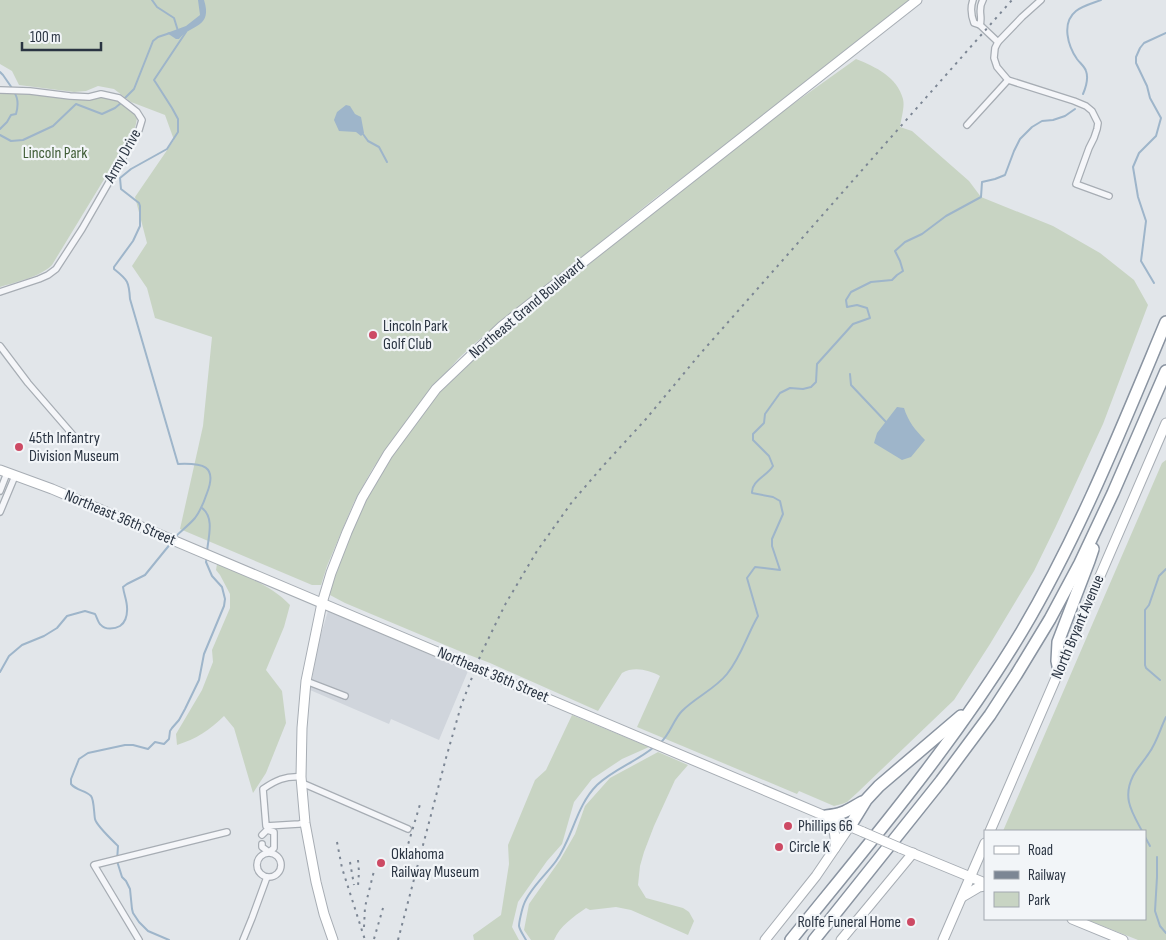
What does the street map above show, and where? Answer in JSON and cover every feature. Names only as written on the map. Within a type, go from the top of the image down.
[{"type":"highway","points":[[791,940],[944,747],[1022,631],[1069,544],[1104,468],[1166,322]]},
{"type":"highway","points":[[814,940],[936,788],[990,715],[1016,675],[1050,619],[1073,576],[1098,525],[1166,371]]},
{"type":"highway","points":[[1059,670],[1057,661],[1058,642],[1090,561],[1098,525]]},
{"type":"highway","points":[[850,826],[866,800],[879,786],[974,705]]},
{"type":"highway","points":[[826,816],[848,811],[866,800]]},
{"type":"street","name":"Northeast Grand Boulevard","points":[[333,940],[316,882],[305,823],[302,780],[302,728],[306,681],[322,602],[334,565],[346,532],[362,498],[388,454],[436,389],[502,326],[917,0]]},
{"type":"street","points":[[973,0],[971,16],[974,23],[980,25],[998,42]]},
{"type":"street","points":[[980,25],[982,20],[981,0]]},
{"type":"street","points":[[1040,0],[998,42],[994,58],[997,67],[1008,80],[1074,100],[1092,111],[1098,123],[1097,130],[1076,184],[1109,196]]},
{"type":"street","points":[[967,125],[1008,80]]},
{"type":"street","name":"Army Drive","points":[[0,90],[88,97],[101,94],[119,98],[137,112],[142,120],[139,130],[56,269],[48,275],[0,292]]},
{"type":"street","points":[[0,346],[28,383],[73,434]]},
{"type":"street","name":"North Bryant Avenue","points":[[990,830],[1166,423]]},
{"type":"street","name":"Northeast 36th Street","points":[[7,473],[52,489],[322,602],[984,884]]},
{"type":"street","points":[[0,491],[7,473]]},
{"type":"street","points":[[0,512],[7,473]]},
{"type":"street","points":[[306,681],[345,696]]},
{"type":"street","points":[[262,835],[266,828],[263,788],[275,780],[293,776],[408,829]]},
{"type":"street","points":[[826,816],[835,835],[835,848]]},
{"type":"street","points":[[266,828],[305,823]]},
{"type":"street","points":[[765,940],[816,876],[850,826]]},
{"type":"street","points":[[262,844],[262,847],[269,852],[276,855],[281,866],[278,873],[271,877],[260,874],[257,867],[261,856],[269,852],[274,848],[274,832],[266,828]]},
{"type":"street","points":[[140,940],[94,865],[227,832]]},
{"type":"street","points":[[943,940],[984,845]]},
{"type":"street","points":[[841,940],[913,853]]},
{"type":"street","points":[[243,940],[267,877]]},
{"type":"street","points":[[962,897],[984,884]]},
{"type":"street","points":[[1074,920],[1124,940]]},
{"type":"shaded area","points":[[328,611],[468,671],[439,740],[391,719],[389,724],[310,690],[319,641]]},
{"type":"green space","points":[[0,0],[910,0],[654,199],[475,343],[458,359],[424,398],[373,468],[354,502],[321,585],[312,585],[180,529],[203,426],[212,337],[155,318],[147,288],[132,266],[147,243],[135,197],[174,140],[165,115],[131,102],[114,89],[98,86],[86,91],[74,92],[19,85],[12,71],[0,64]]},
{"type":"green space","points":[[856,59],[885,74],[900,91],[903,99],[903,109],[900,127],[912,131],[969,181],[981,197],[1053,226],[1100,253],[1134,280],[1148,305],[1103,424],[1034,571],[954,700],[847,802],[834,806],[799,791],[797,794],[637,727],[660,676],[656,674],[636,669],[622,673],[598,711],[330,595],[331,586],[349,537],[365,501],[399,445],[429,404],[445,386],[483,348],[543,299],[772,119]]},
{"type":"green space","name":"Lincoln Park","points":[[0,91],[66,99],[101,95],[116,98],[134,113],[137,118],[134,130],[52,265],[34,276],[0,287]]},
{"type":"green space","points":[[1166,460],[1166,940],[1138,940],[1088,920],[1146,920],[1146,830],[1003,830],[1162,463]]},
{"type":"green space","points":[[217,564],[265,586],[290,605],[284,627],[266,670],[282,691],[286,723],[266,773],[253,793],[234,728],[224,716],[202,734],[177,745],[176,734],[202,690],[213,662],[212,650],[230,608],[230,594],[216,570]]},
{"type":"green space","points":[[572,715],[649,747],[622,759],[592,779],[574,802],[562,844],[547,861],[518,902],[512,927],[519,940],[474,940],[473,935],[501,915],[509,864],[508,845],[535,780],[546,770]]},
{"type":"green space","points":[[658,752],[688,765],[675,780],[654,826],[640,866],[638,885],[646,898],[683,908],[689,912],[694,921],[688,935],[631,910],[616,907],[590,910],[586,908],[563,926],[554,940],[531,940],[524,930],[529,904],[560,860],[575,834],[585,806],[610,778]]},
{"type":"water","points":[[198,0],[204,0],[206,16],[203,21],[179,39],[167,33],[186,26],[200,15]]},
{"type":"water","points":[[346,105],[350,106],[355,114],[361,117],[364,133],[361,136],[356,132],[339,131],[334,120],[337,112]]},
{"type":"water","points":[[897,407],[904,408],[912,425],[925,440],[911,457],[902,460],[874,443],[877,433]]},
{"type":"waterway","points":[[152,0],[157,7],[174,18],[178,31]]},
{"type":"waterway","points":[[1083,94],[1087,83],[1087,74],[1071,48],[1067,28],[1071,16],[1076,11],[1101,0]]},
{"type":"waterway","points":[[175,537],[193,521],[199,512],[210,484],[209,471],[201,465],[178,464],[130,299],[128,285],[114,267],[133,241],[140,226],[139,203],[121,189],[120,178],[131,169],[167,149],[178,132],[178,119],[154,80],[186,32]]},
{"type":"waterway","points":[[124,99],[134,89],[153,41],[170,33]]},
{"type":"waterway","points":[[1154,283],[1141,261],[1146,221],[1138,197],[1133,167],[1139,153],[1156,136],[1161,118],[1150,98],[1147,86],[1136,63],[1136,57],[1144,43],[1166,33]]},
{"type":"waterway","points":[[0,72],[12,88]]},
{"type":"waterway","points":[[0,129],[11,115],[16,114],[18,103],[14,92]]},
{"type":"waterway","points":[[0,135],[11,141],[23,140],[53,126],[76,104],[102,114],[121,103]]},
{"type":"waterway","points":[[660,743],[682,711],[722,679],[740,653],[758,616],[747,578],[755,567],[780,570],[772,546],[772,539],[783,514],[780,501],[773,497],[752,493],[754,485],[773,466],[769,456],[753,440],[753,434],[764,423],[765,414],[780,393],[790,388],[803,389],[811,387],[816,382],[817,364],[853,324],[870,318],[867,308],[857,305],[847,307],[846,300],[851,292],[871,282],[892,280],[903,271],[895,251],[905,242],[922,234],[946,216],[981,197],[982,182],[1005,175],[1020,139],[1032,127],[1042,121],[1065,116],[1075,109]]},
{"type":"waterway","points":[[363,134],[368,141],[379,147],[387,162]]},
{"type":"waterway","points":[[850,374],[851,385],[886,422]]},
{"type":"waterway","points":[[202,508],[206,512],[210,523],[207,552]]},
{"type":"waterway","points":[[0,672],[9,656],[22,645],[44,636],[57,628],[67,616],[85,611],[95,614],[100,624],[105,628],[122,625],[126,617],[127,608],[123,587],[145,575],[171,543]]},
{"type":"waterway","points":[[169,940],[148,931],[133,913],[130,889],[122,877],[117,861],[118,846],[96,822],[91,796],[73,786],[71,779],[79,759],[88,753],[125,745],[148,749],[155,742],[164,744],[169,739],[170,731],[179,720],[199,680],[204,654],[224,606],[225,599],[222,587],[212,576],[206,562],[207,557]]},
{"type":"waterway","points":[[1160,680],[1145,665],[1145,610],[1149,605],[1159,576],[1166,569]]},
{"type":"waterway","points":[[1142,830],[1130,805],[1128,791],[1135,773],[1154,744],[1166,717]]},
{"type":"waterway","points":[[526,940],[519,926],[524,904],[530,892],[562,852],[584,802],[604,779],[654,747]]},
{"type":"waterway","points":[[1146,839],[1150,846]]},
{"type":"waterway","points":[[1157,857],[1155,911],[1160,926],[1166,933]]},
{"type":"railway","points":[[398,940],[461,706],[481,654],[497,621],[537,551],[572,502],[603,466],[1012,0]]},
{"type":"railway","points":[[404,858],[421,801]]},
{"type":"railway","points":[[337,842],[342,868],[365,940]]},
{"type":"railway","points":[[358,860],[358,886]]},
{"type":"railway","points":[[350,862],[354,885]]},
{"type":"railway","points":[[364,927],[365,907],[374,871]]},
{"type":"railway","points":[[374,939],[383,908]]},
{"type":"place","name":"Lincoln Park Golf Club","points":[[373,335]]},
{"type":"place","name":"45th Infantry Division Museum","points":[[19,447]]},
{"type":"place","name":"Phillips 66","points":[[788,826]]},
{"type":"place","name":"Circle K","points":[[779,847]]},
{"type":"place","name":"Oklahoma Railway Museum","points":[[381,863]]},
{"type":"place","name":"Rolfe Funeral Home","points":[[911,922]]}]
